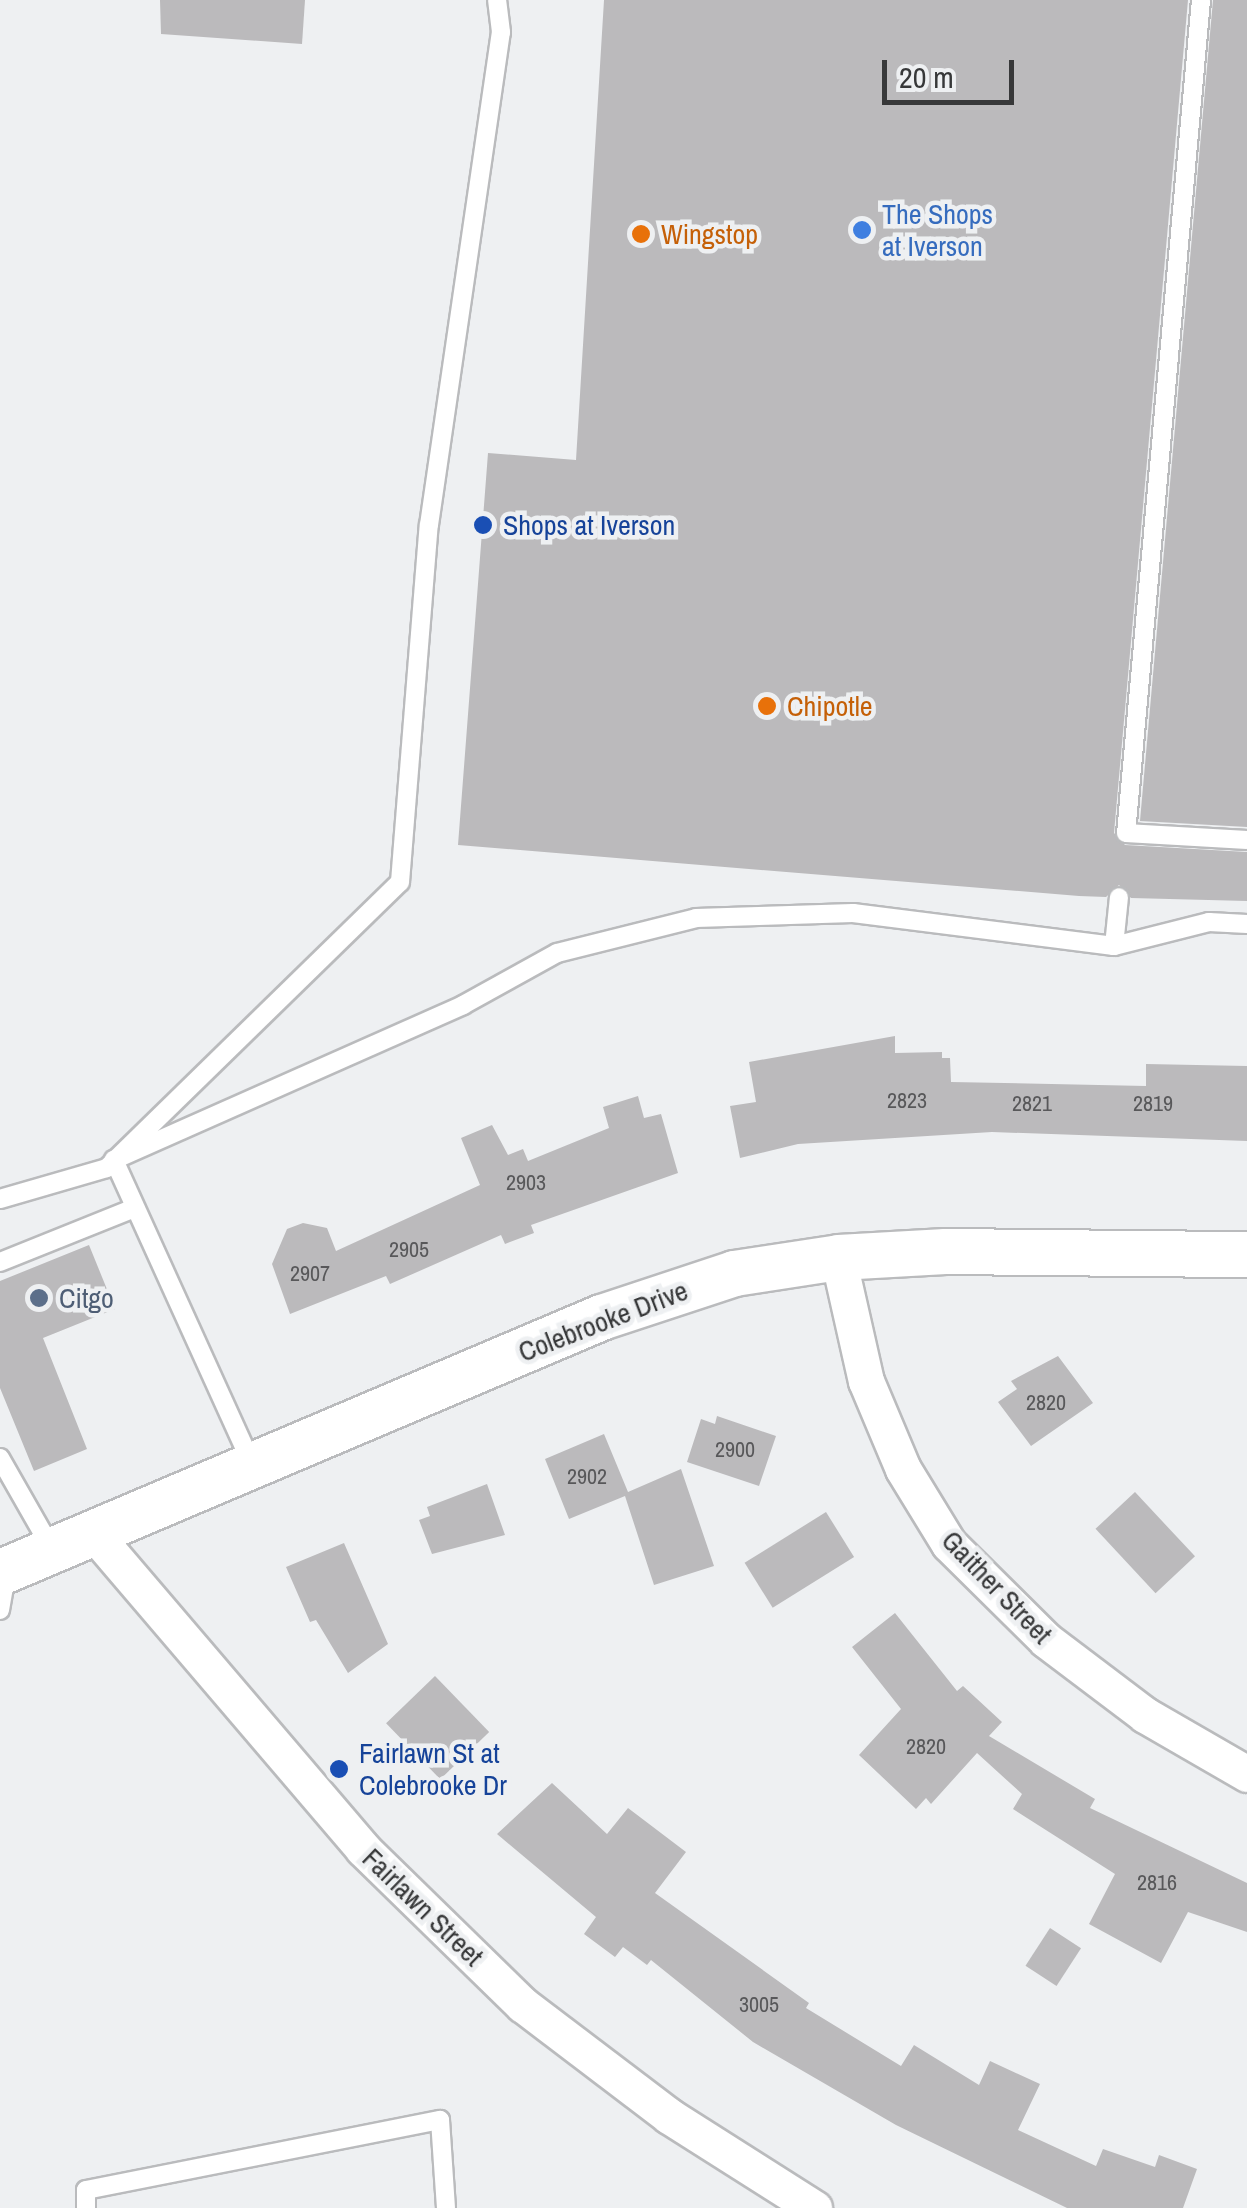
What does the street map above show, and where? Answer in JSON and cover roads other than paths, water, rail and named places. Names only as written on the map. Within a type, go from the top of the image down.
[{"type":"street","name":"Colebrooke Drive","points":[[2,1584],[54,1552],[601,1317],[734,1273],[838,1257],[1247,1254]]},
{"type":"street","name":"Gaither Street","points":[[838,1257],[866,1381],[903,1469],[950,1544],[1046,1640],[1146,1715],[1247,1774]]},
{"type":"street","name":"Fairlawn Street","points":[[96,1536],[363,1849],[524,2005],[669,2116],[814,2208]]},
{"type":"lane","points":[[114,1160],[400,882],[427,543],[501,32],[497,0]]},
{"type":"lane","points":[[1202,0],[1126,833],[1247,840]]},
{"type":"lane","points":[[1114,946],[1119,897]]},
{"type":"lane","points":[[0,1199],[114,1160],[464,1005],[557,954],[696,918],[852,913],[1114,946],[1209,922],[1247,924]]},
{"type":"lane","points":[[114,1160],[253,1468]]},
{"type":"lane","points":[[0,1262],[134,1208]]},
{"type":"lane","points":[[0,1458],[54,1552]]},
{"type":"lane","points":[[86,2208],[86,2190],[440,2120],[446,2208]]},
{"type":"place","name":"The Shops at Iverson","points":[[862,230]]},
{"type":"place","name":"Wingstop","points":[[641,234]]},
{"type":"place","name":"Shops at Iverson","points":[[483,525]]},
{"type":"place","name":"Chipotle","points":[[767,706]]},
{"type":"place","name":"Citgo","points":[[39,1298]]},
{"type":"place","name":"Fairlawn St at Colebrooke Dr","points":[[339,1769]]}]
